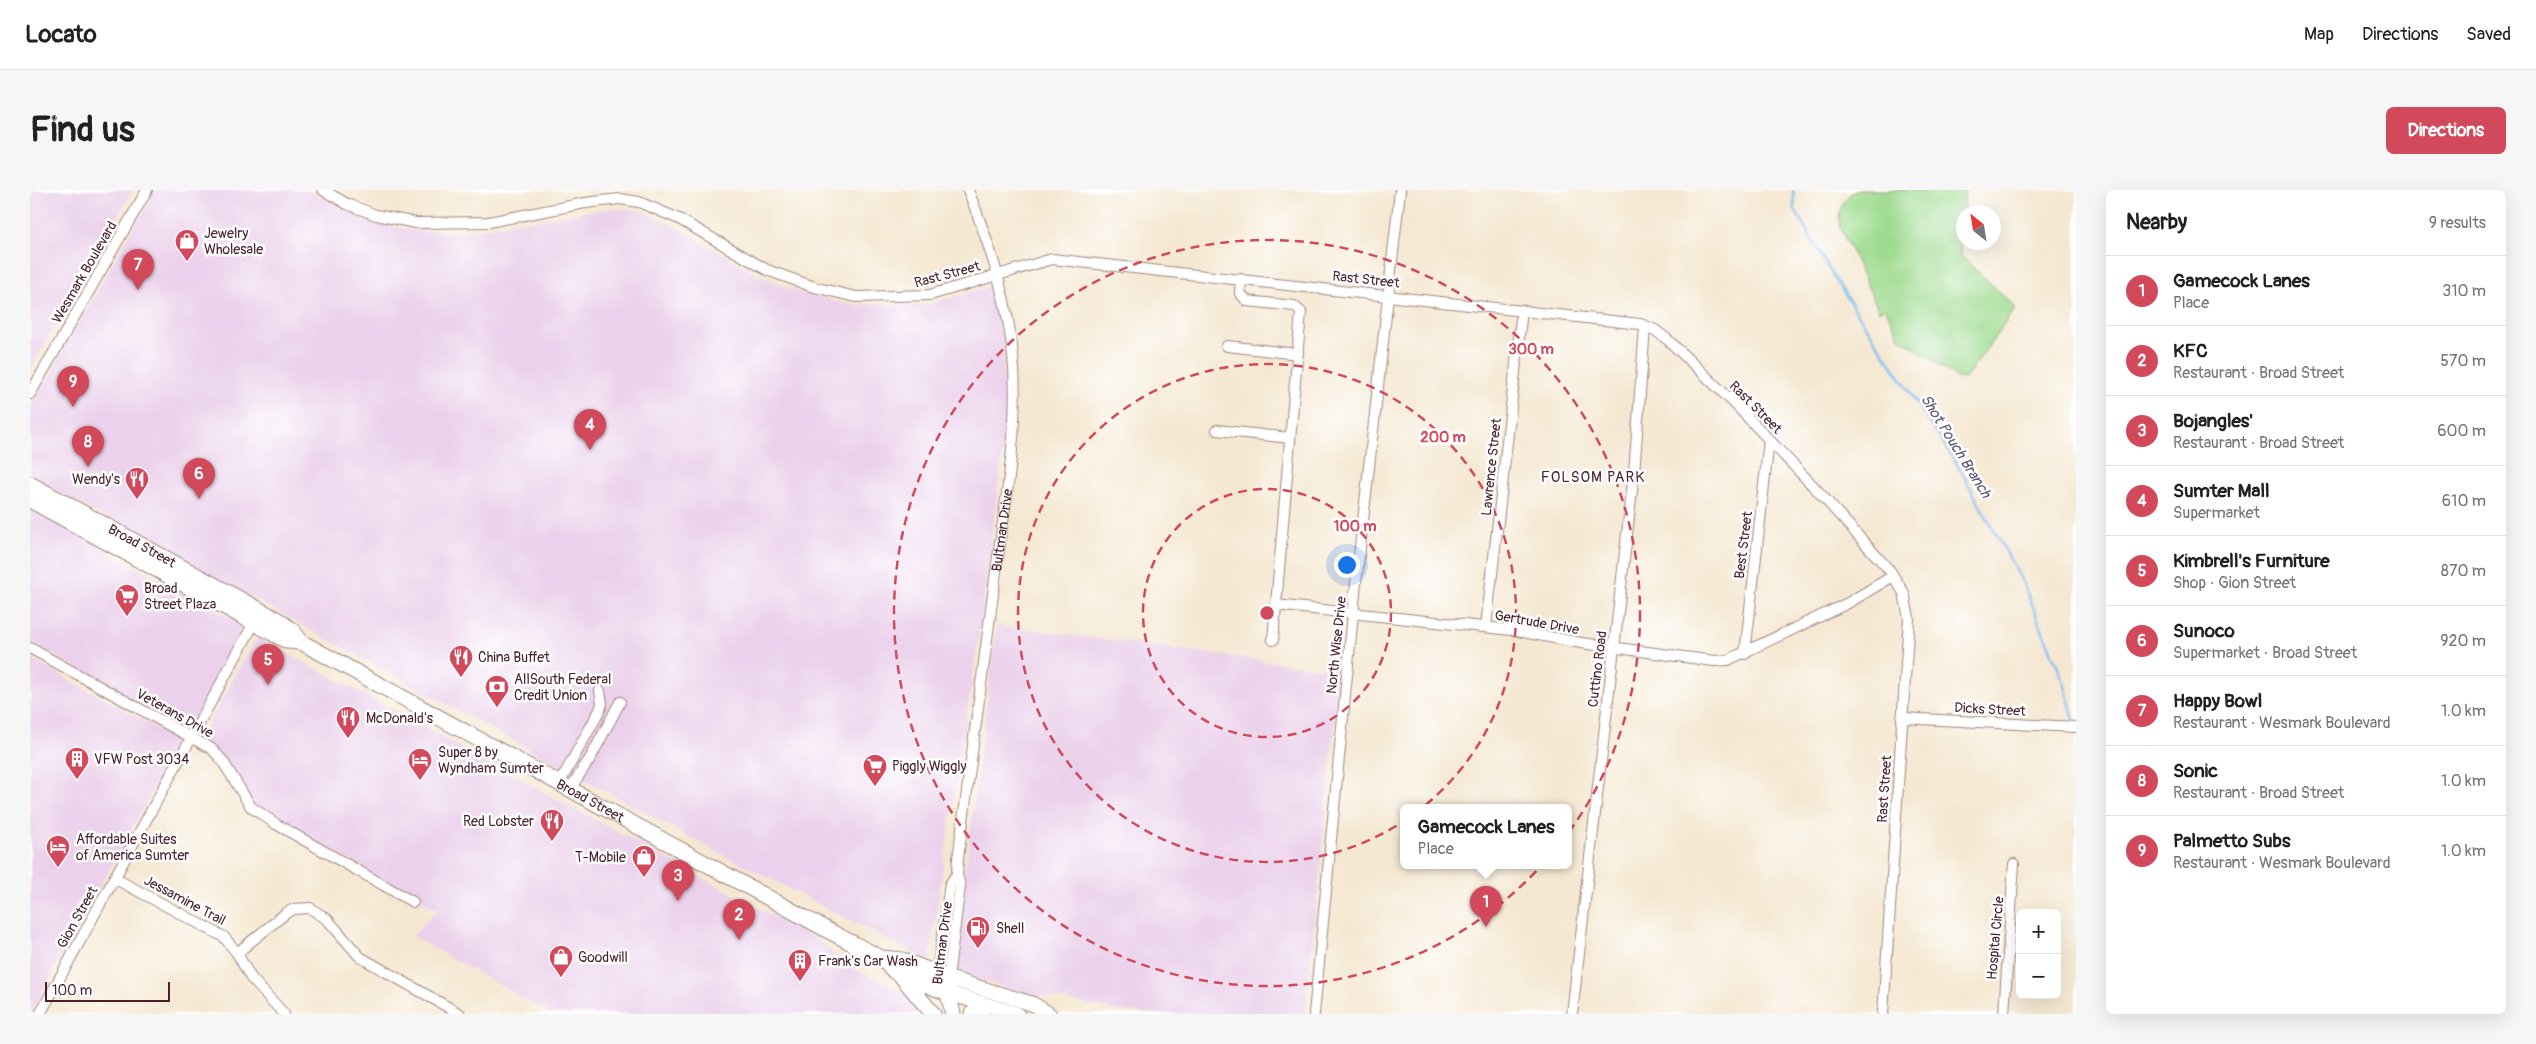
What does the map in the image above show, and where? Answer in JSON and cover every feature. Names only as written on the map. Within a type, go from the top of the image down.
[{"type":"highway","name":"Broad Street","points":[[30,484],[278,620],[301,642],[881,958],[900,974],[942,984]]},
{"type":"highway","name":"Broad Street","points":[[30,500],[288,641],[301,642]]},
{"type":"highway","name":"Broad Street","points":[[881,958],[902,960],[942,984]]},
{"type":"highway","points":[[900,974],[933,1014]]},
{"type":"highway","name":"Bultman Drive","points":[[940,1014],[942,984]]},
{"type":"highway","name":"Bultman Drive","points":[[942,984],[953,1014]]},
{"type":"highway","points":[[972,1014],[985,1006]]},
{"type":"main road","name":"Broad Street","points":[[942,984],[985,1006],[1017,1014]]},
{"type":"main road","name":"Broad Street","points":[[942,984],[1033,1004],[1049,1014]]},
{"type":"street","name":"Wesmark Boulevard","points":[[30,394],[147,190]]},
{"type":"street","name":"Rast Street","points":[[323,190],[347,204],[376,215],[424,224],[489,222],[608,200],[640,202],[679,219],[774,273],[814,287],[856,297],[930,295],[1052,258],[1522,310],[1630,323],[1654,330],[1668,340],[1770,440],[1894,576],[1904,593],[1909,618],[1883,1014]]},
{"type":"street","name":"Bultman Drive","points":[[942,984],[950,884],[957,874],[1013,434],[1014,369],[1005,302],[998,274],[968,190]]},
{"type":"street","name":"North Wise Drive","points":[[1314,1014],[1353,613],[1400,190]]},
{"type":"street","points":[[1241,279],[1240,293],[1247,301],[1299,308],[1302,317],[1272,640]]},
{"type":"street","name":"Lawrence Street","points":[[1486,627],[1522,310]]},
{"type":"street","name":"Cuttino Road","points":[[1572,1014],[1634,473],[1645,327]]},
{"type":"street","points":[[1227,346],[1298,354]]},
{"type":"street","points":[[1218,430],[1290,438]]},
{"type":"street","name":"Best Street","points":[[1745,654],[1770,440]]},
{"type":"street","name":"Gertrude Drive","points":[[1275,605],[1486,627],[1613,648],[1714,661],[1728,660],[1745,654],[1848,603],[1894,576]]},
{"type":"street","name":"Gion Street","points":[[40,1014],[254,623]]},
{"type":"street","name":"Veterans Drive","points":[[30,648],[212,749],[222,760],[250,807],[413,902]]},
{"type":"street","points":[[564,786],[599,712],[602,704],[600,691]]},
{"type":"street","points":[[564,786],[591,757],[620,702]]},
{"type":"street","name":"Dicks Street","points":[[1902,718],[2076,727]]},
{"type":"street","name":"Hospital Circle","points":[[2004,1014],[2014,864]]},
{"type":"street","name":"Jessamine Trail","points":[[114,878],[224,937],[237,953],[251,978],[284,1014]]},
{"type":"street","points":[[237,953],[286,913],[302,907],[310,908],[327,919],[360,957],[460,1014]]},
{"type":"shaded area","points":[[30,190],[133,190],[30,369]]},
{"type":"shaded area","points":[[155,190],[308,190],[360,217],[404,229],[454,233],[612,208],[639,210],[673,225],[758,275],[802,293],[846,304],[927,305],[991,286],[1003,313],[1006,427],[979,634],[929,961],[710,848],[30,477],[30,408]]},
{"type":"shaded area","points":[[30,509],[239,623],[238,638],[189,730],[30,642]]},
{"type":"shaded area","points":[[997,625],[1340,671],[1305,1014],[1153,1014],[1114,1010],[1005,988],[952,971]]},
{"type":"shaded area","points":[[257,637],[816,939],[850,967],[908,995],[927,1014],[551,1014],[412,936],[438,910],[260,813],[200,739]]},
{"type":"shaded area","points":[[30,658],[180,741],[30,1014]]},
{"type":"green space","points":[[1859,190],[1965,190],[1964,205],[1956,205],[1956,250],[1960,250],[1960,255],[2016,308],[1965,379],[1957,378],[1899,337],[1885,307],[1879,311],[1840,227],[1839,215],[1842,204],[1853,192]]},
{"type":"waterway","name":"Shot Pouch Branch","points":[[1793,190],[1795,210],[1832,275],[1956,462],[2022,581],[2064,682],[2075,724]]},
{"type":"place","name":"Jewelry Wholesale","points":[[187,262]]},
{"type":"place","name":"Happy Bowl","points":[[138,290]]},
{"type":"place","name":"Palmetto Subs","points":[[73,407]]},
{"type":"place","name":"Sumter Mall","points":[[590,450]]},
{"type":"place","name":"Sonic","points":[[88,467]]},
{"type":"place","name":"Sunoco","points":[[199,499]]},
{"type":"place","name":"Wendy's","points":[[137,500]]},
{"type":"place","name":"Broad Street Plaza","points":[[127,617]]},
{"type":"place","name":"China Buffet","points":[[461,678]]},
{"type":"place","name":"Kimbrell's Furniture","points":[[268,685]]},
{"type":"place","name":"AllSouth Federal Credit Union","points":[[497,708]]},
{"type":"place","name":"McDonald's","points":[[348,739]]},
{"type":"place","name":"VFW Post 3034","points":[[77,780]]},
{"type":"place","name":"Super 8 by Wyndham Sumter","points":[[420,781]]},
{"type":"place","name":"Piggly Wiggly","points":[[875,787]]},
{"type":"place","name":"Red Lobster","points":[[552,842]]},
{"type":"place","name":"Affordable Suites of America Sumter","points":[[58,868]]},
{"type":"place","name":"T-Mobile","points":[[644,878]]},
{"type":"place","name":"Bojangles'","points":[[678,901]]},
{"type":"place","name":"Gamecock Lanes","points":[[1486,927]]},
{"type":"place","name":"KFC","points":[[739,940]]},
{"type":"place","name":"Shell","points":[[978,949]]},
{"type":"place","name":"Goodwill","points":[[561,978]]},
{"type":"place","name":"Frank's Car Wash","points":[[800,982]]},
{"type":"district","name":"FOLSOM PARK","points":[[1593,477]]}]
